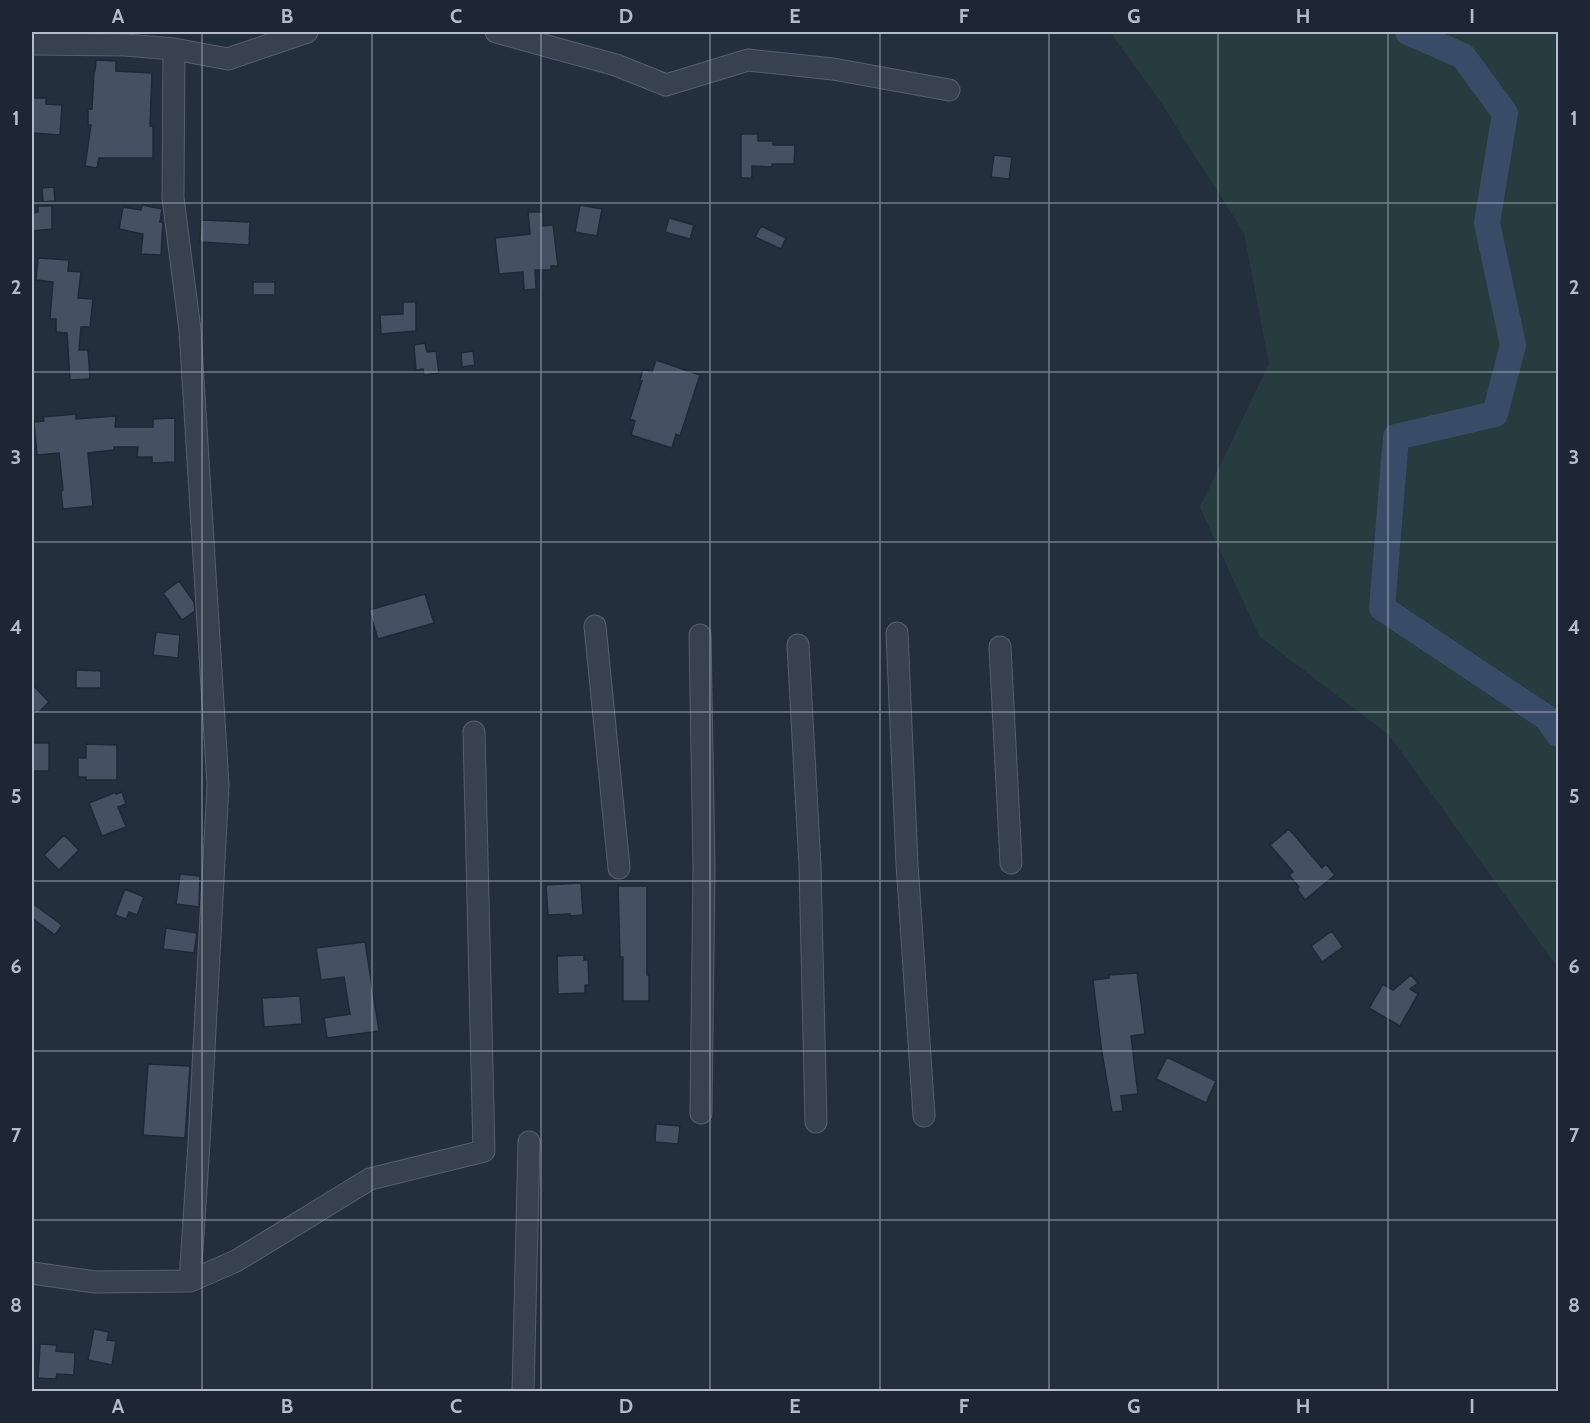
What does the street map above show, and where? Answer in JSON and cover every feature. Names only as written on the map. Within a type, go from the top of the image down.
[{"type":"street","points":[[32,44],[125,45],[174,49],[228,59],[307,32]]},
{"type":"street","points":[[496,32],[616,65],[666,85],[748,60],[833,69],[949,90]]},
{"type":"street","points":[[174,49],[173,198],[190,330],[218,785],[190,1281]]},
{"type":"street","points":[[595,626],[619,868]]},
{"type":"street","points":[[897,633],[907,864],[924,1116]]},
{"type":"street","points":[[700,634],[704,867],[701,1113]]},
{"type":"street","points":[[798,645],[810,866],[816,1122]]},
{"type":"street","points":[[1000,647],[1011,863]]},
{"type":"street","points":[[32,1273],[95,1282],[190,1281],[236,1261],[370,1179],[484,1151],[474,732]]},
{"type":"street","points":[[523,1392],[529,1142]]},
{"type":"green space","points":[[1110,32],[1558,32],[1558,968],[1389,735],[1259,636],[1200,507],[1269,364],[1244,233],[1160,101]]},
{"type":"building","points":[[96,60],[116,61],[116,71],[152,73],[150,126],[153,126],[153,158],[99,158],[97,168],[85,166],[91,125],[88,125],[88,109],[92,109]]},
{"type":"building","points":[[32,98],[46,98],[46,104],[62,105],[60,135],[32,133]]},
{"type":"building","points":[[741,134],[758,134],[758,141],[773,141],[773,145],[795,145],[794,164],[772,164],[772,167],[752,166],[752,178],[741,178]]},
{"type":"building","points":[[994,155],[1012,157],[1009,179],[991,177]]},
{"type":"building","points":[[54,187],[55,201],[43,202],[42,188]]},
{"type":"building","points":[[142,205],[162,209],[161,255],[141,254],[143,234],[119,229],[123,207],[141,210]]},
{"type":"building","points":[[580,205],[602,209],[597,236],[575,232]]},
{"type":"building","points":[[38,206],[52,206],[52,229],[32,231],[32,213],[38,212]]},
{"type":"building","points":[[528,212],[543,212],[543,226],[553,225],[558,266],[551,266],[551,270],[535,270],[536,289],[524,290],[523,272],[499,274],[495,238],[530,234]]},
{"type":"building","points":[[669,218],[694,225],[690,239],[665,232]]},
{"type":"building","points":[[201,220],[250,222],[249,245],[200,242]]},
{"type":"building","points":[[761,226],[786,238],[781,249],[755,237]]},
{"type":"building","points":[[38,258],[69,260],[68,271],[81,272],[78,298],[93,299],[90,327],[81,327],[79,350],[88,350],[90,379],[70,380],[67,333],[56,332],[56,319],[50,319],[53,282],[36,280]]},
{"type":"building","points":[[253,282],[275,282],[275,295],[253,295]]},
{"type":"building","points":[[403,302],[416,302],[416,331],[381,334],[380,315],[403,314]]},
{"type":"building","points":[[425,343],[427,352],[436,351],[439,373],[424,375],[423,369],[416,370],[414,345]]},
{"type":"building","points":[[473,351],[475,365],[462,367],[461,353]]},
{"type":"building","points":[[656,360],[700,375],[680,436],[676,434],[672,448],[631,435],[635,421],[630,419],[642,381],[640,380],[643,369],[652,372]]},
{"type":"building","points":[[76,414],[76,419],[116,416],[115,427],[153,427],[153,419],[175,418],[175,462],[152,463],[152,457],[137,457],[138,447],[114,447],[114,450],[88,453],[93,506],[63,509],[59,453],[37,455],[34,422],[44,421],[43,417]]},
{"type":"building","points":[[179,581],[194,602],[195,611],[182,620],[163,593]]},
{"type":"building","points":[[425,594],[434,623],[378,639],[369,610]]},
{"type":"building","points":[[156,632],[180,635],[178,658],[153,655]]},
{"type":"building","points":[[76,670],[101,671],[101,688],[76,688]]},
{"type":"building","points":[[32,684],[49,702],[37,714],[32,708]]},
{"type":"building","points":[[32,743],[49,743],[49,771],[32,771]]},
{"type":"building","points":[[86,744],[117,745],[117,780],[86,780],[86,777],[78,777],[78,758],[86,758]]},
{"type":"building","points":[[116,792],[116,794],[122,792],[126,804],[118,807],[126,827],[102,836],[89,803]]},
{"type":"building","points":[[1289,829],[1322,868],[1326,864],[1335,875],[1305,900],[1297,889],[1299,887],[1289,875],[1293,872],[1270,845]]},
{"type":"building","points":[[64,835],[79,850],[59,870],[44,855]]},
{"type":"building","points":[[180,874],[200,876],[199,907],[176,904]]},
{"type":"building","points":[[581,883],[583,915],[548,915],[546,885]]},
{"type":"building","points":[[618,886],[647,886],[649,1001],[623,1001],[623,957],[620,957]]},
{"type":"building","points":[[125,889],[144,897],[137,915],[129,912],[126,919],[115,915]]},
{"type":"building","points":[[32,903],[62,925],[55,935],[32,918]]},
{"type":"building","points":[[166,928],[197,933],[194,953],[163,949]]},
{"type":"building","points":[[1332,931],[1343,947],[1322,962],[1311,946]]},
{"type":"building","points":[[365,942],[379,1031],[327,1038],[324,1018],[350,1014],[344,977],[321,980],[316,948]]},
{"type":"building","points":[[584,955],[584,960],[588,960],[589,985],[585,985],[585,993],[558,994],[557,956]]},
{"type":"building","points":[[1137,973],[1145,1034],[1131,1036],[1138,1094],[1121,1096],[1123,1111],[1112,1112],[1093,980],[1109,978],[1109,975]]},
{"type":"building","points":[[1411,975],[1418,983],[1410,989],[1418,994],[1400,1026],[1369,1008],[1383,984],[1393,990]]},
{"type":"building","points":[[300,996],[302,1024],[264,1027],[262,998]]},
{"type":"building","points":[[1167,1057],[1216,1081],[1206,1103],[1156,1079]]},
{"type":"building","points":[[148,1064],[190,1066],[185,1138],[143,1135]]},
{"type":"building","points":[[656,1124],[680,1126],[678,1144],[655,1142]]},
{"type":"building","points":[[94,1329],[109,1332],[107,1340],[116,1341],[112,1365],[88,1360]]},
{"type":"building","points":[[40,1344],[57,1345],[56,1351],[75,1353],[74,1375],[57,1374],[56,1379],[38,1378]]},
{"type":"waterway","points":[[1408,32],[1463,56],[1505,113],[1487,223],[1513,345],[1495,414],[1396,437],[1382,608],[1547,718],[1558,734]]}]
